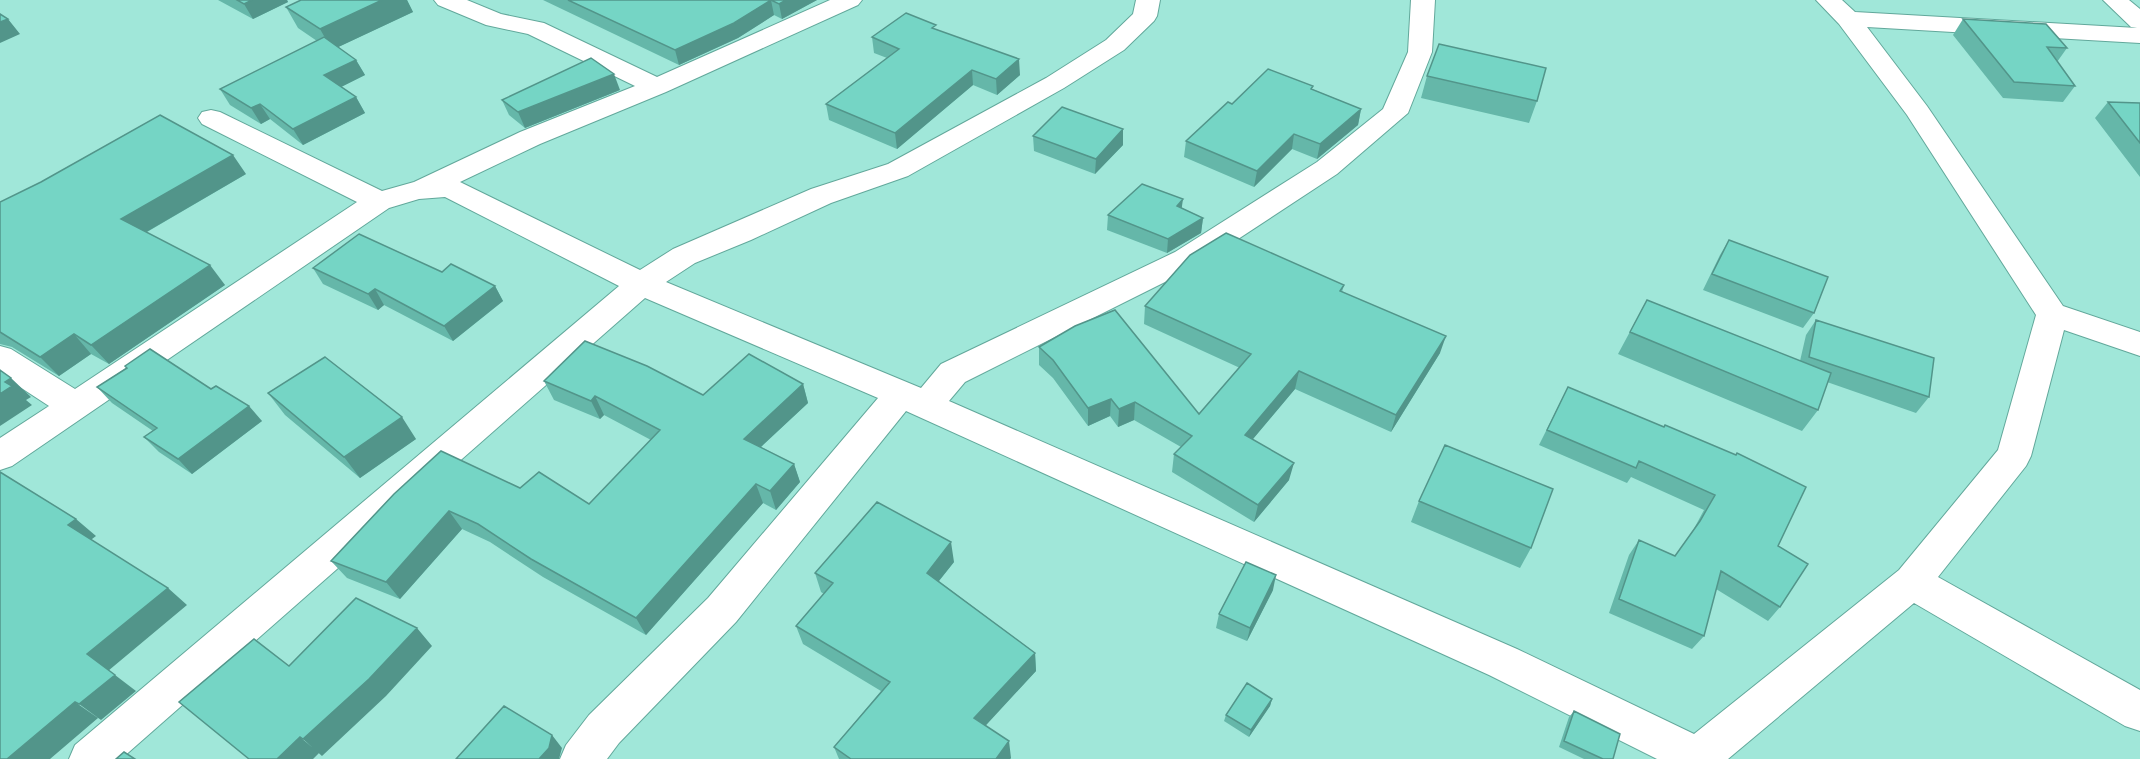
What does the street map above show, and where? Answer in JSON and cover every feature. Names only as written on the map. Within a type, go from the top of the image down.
[{"type":"street","points":[[446,0],[495,20],[535,28],[657,87]]},
{"type":"street","points":[[0,456],[379,201],[419,190],[530,138],[657,87],[850,0]]},
{"type":"street","points":[[90,759],[641,284],[684,256],[821,196],[898,170],[1055,83],[1114,45],[1145,16],[1148,0]]},
{"type":"street","points":[[581,759],[612,721],[723,610],[914,400],[953,373],[1186,259],[1328,168],[1395,113],[1420,52],[1423,0]]},
{"type":"street","points":[[2115,0],[2140,21]]},
{"type":"street","points":[[1838,10],[2140,36]]},
{"type":"street","points":[[1838,10],[1918,112],[2052,314],[2140,344]]},
{"type":"street","points":[[211,118],[379,201]]},
{"type":"street","points":[[419,190],[449,188],[641,284],[914,400],[1503,662],[1697,758],[1912,582],[2014,456],[2052,314]]},
{"type":"street","points":[[0,358],[74,405]]},
{"type":"street","points":[[1912,582],[2140,711]]},
{"type":"building","points":[[237,0],[252,0],[244,4]]},
{"type":"building","points":[[301,0],[382,0],[320,29],[286,7]]},
{"type":"building","points":[[568,0],[771,0],[734,23],[675,50]]},
{"type":"building","points":[[771,0],[786,0],[779,4]]},
{"type":"building","points":[[906,13],[936,25],[932,28],[1019,59],[996,79],[972,70],[895,133],[826,104],[899,49],[872,37]]},
{"type":"building","points":[[0,14],[8,19],[0,22]]},
{"type":"building","points":[[1963,19],[2046,24],[2067,48],[2047,47],[2075,86],[2014,82]]},
{"type":"building","points":[[324,37],[356,60],[324,75],[356,97],[293,129],[260,104],[251,108],[220,89]]},
{"type":"building","points":[[1439,44],[1546,68],[1537,101],[1427,76]]},
{"type":"building","points":[[591,58],[614,74],[518,112],[502,100]]},
{"type":"building","points":[[1268,69],[1313,86],[1311,89],[1361,109],[1320,144],[1294,134],[1257,171],[1186,141],[1228,102],[1232,104]]},
{"type":"building","points":[[2108,102],[2140,103],[2140,143]]},
{"type":"building","points":[[1062,107],[1123,129],[1096,159],[1033,136]]},
{"type":"building","points":[[160,115],[233,155],[121,219],[210,265],[91,345],[74,334],[40,357],[0,332],[0,202],[41,182]]},
{"type":"building","points":[[1142,184],[1183,199],[1177,206],[1203,218],[1168,239],[1108,215]]},
{"type":"building","points":[[1226,233],[1344,285],[1340,291],[1446,336],[1396,415],[1299,371],[1245,435],[1294,463],[1258,505],[1174,454],[1192,436],[1135,402],[1119,409],[1111,399],[1088,408],[1053,360],[1039,347],[1075,326],[1115,310],[1199,414],[1251,354],[1145,306],[1190,255]]},
{"type":"building","points":[[359,234],[442,272],[451,264],[495,286],[444,326],[375,289],[368,294],[313,268]]},
{"type":"building","points":[[1729,240],[1828,277],[1814,313],[1712,274]]},
{"type":"building","points":[[1647,300],[1831,373],[1818,410],[1630,332]]},
{"type":"building","points":[[1816,320],[1934,358],[1929,397],[1809,357]]},
{"type":"building","points":[[585,341],[647,366],[703,395],[749,354],[803,384],[744,439],[794,464],[770,491],[756,484],[636,618],[531,559],[478,524],[449,511],[386,582],[331,561],[394,494],[441,451],[520,488],[539,472],[589,504],[660,430],[595,396],[591,401],[544,381]]},
{"type":"building","points":[[150,349],[211,389],[216,386],[249,406],[178,459],[144,437],[157,428],[97,387],[127,368],[125,366]]},
{"type":"building","points":[[325,357],[402,417],[344,457],[268,393]]},
{"type":"building","points":[[0,370],[11,378],[5,382],[12,386],[0,394]]},
{"type":"building","points":[[1568,387],[1664,427],[1665,425],[1736,455],[1737,453],[1806,487],[1778,546],[1808,564],[1780,607],[1721,571],[1704,636],[1619,599],[1639,540],[1675,556],[1715,495],[1639,461],[1636,468],[1547,430]]},
{"type":"building","points":[[1445,445],[1553,489],[1531,548],[1419,501]]},
{"type":"building","points":[[0,472],[76,519],[68,525],[168,588],[87,654],[115,675],[79,704],[75,702],[7,759],[0,759]]},
{"type":"building","points":[[877,502],[951,542],[927,573],[1035,653],[974,718],[1009,741],[996,759],[851,759],[834,747],[890,682],[796,626],[833,583],[815,573]]},
{"type":"building","points":[[1246,562],[1276,575],[1250,628],[1219,614]]},
{"type":"building","points":[[356,598],[417,628],[369,679],[303,739],[300,737],[277,759],[249,759],[179,702],[254,639],[289,666]]},
{"type":"building","points":[[1247,683],[1272,699],[1251,730],[1226,715]]},
{"type":"building","points":[[504,706],[552,735],[549,748],[539,759],[456,759]]},
{"type":"building","points":[[1574,711],[1620,734],[1613,759],[1603,759],[1564,741]]},
{"type":"building","points":[[124,752],[135,759],[116,759]]}]
